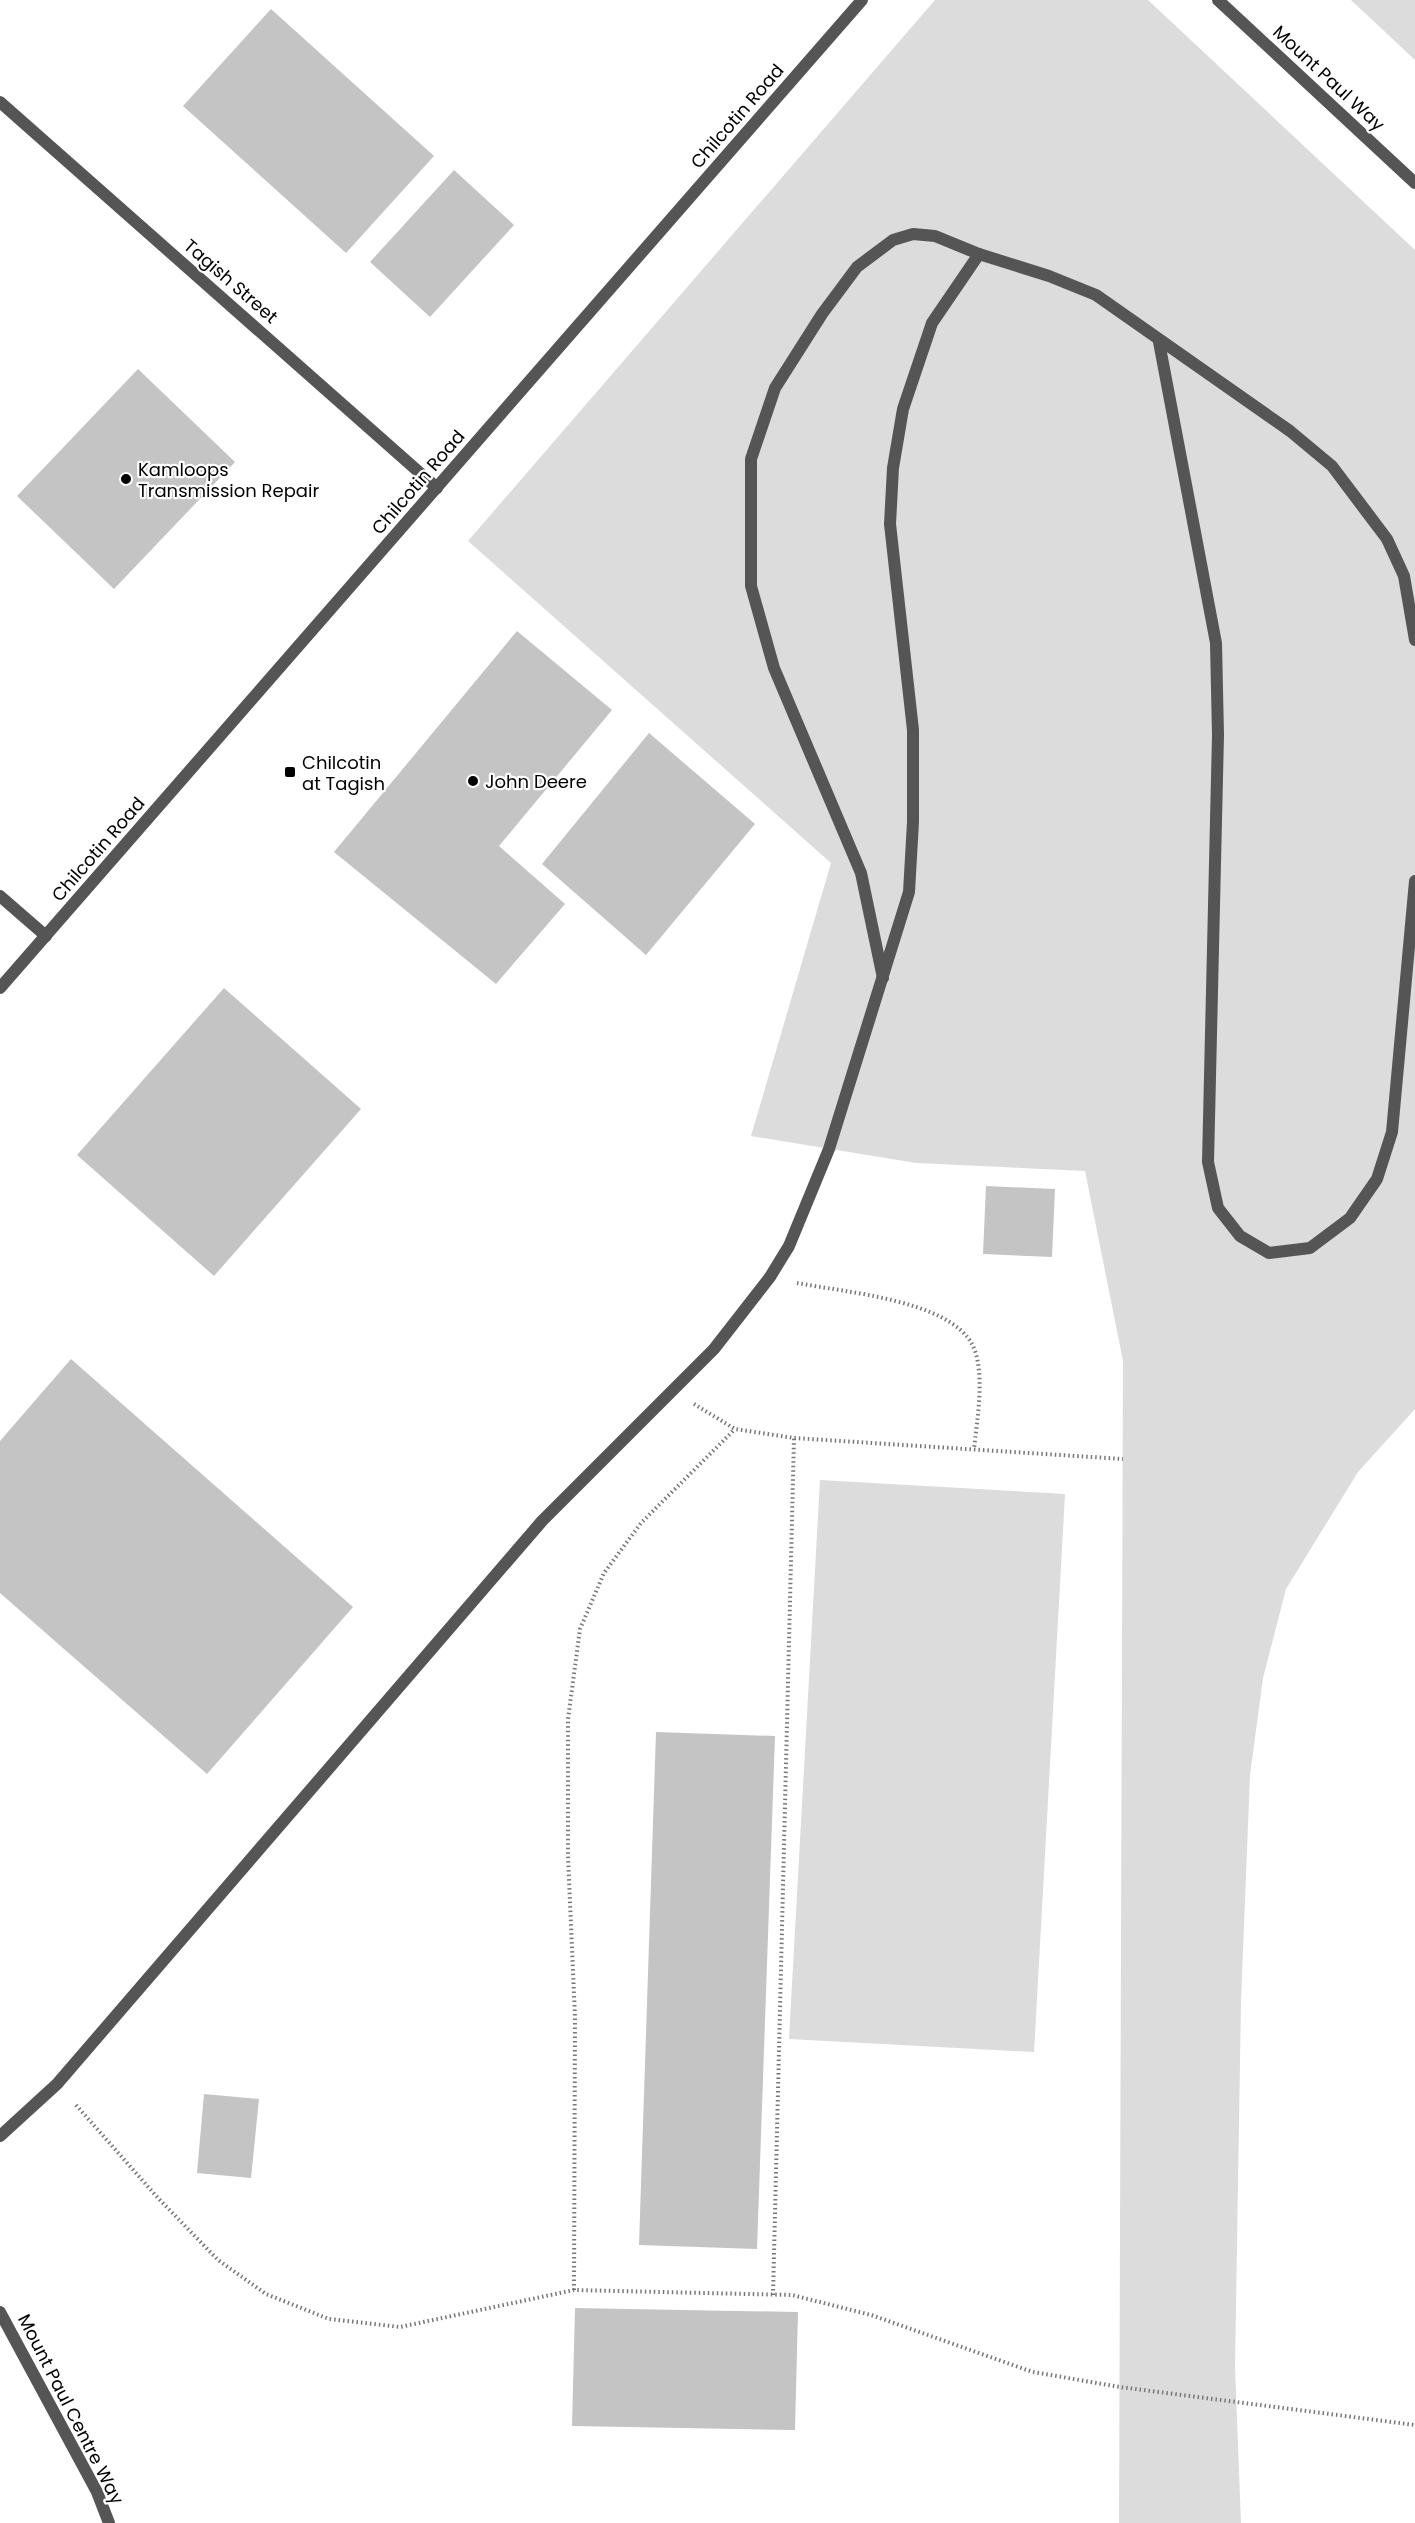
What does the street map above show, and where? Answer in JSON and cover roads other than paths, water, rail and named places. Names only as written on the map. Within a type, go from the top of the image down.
[{"type":"street","name":"Chilcotin Road","points":[[0,988],[862,0]]},
{"type":"street","name":"Mount Paul Way","points":[[1218,0],[1415,183]]},
{"type":"street","name":"Tagish Street","points":[[0,102],[437,488]]},
{"type":"street","points":[[884,979],[861,873],[774,668],[751,586],[751,459],[775,388],[822,314],[857,267],[892,240],[913,234],[935,236],[1096,295],[1159,342],[1290,431],[1332,466],[1387,538],[1404,576],[1415,640]]},
{"type":"street","points":[[0,2136],[57,2084],[542,1521],[714,1349],[770,1277],[789,1246],[829,1149],[884,979],[909,892],[913,822],[913,730],[890,524],[892,468],[903,409],[932,323],[979,254]]},
{"type":"street","points":[[1159,342],[1216,643],[1218,735],[1208,1162],[1218,1208],[1240,1236],[1269,1253],[1310,1248],[1350,1218],[1377,1179],[1392,1132],[1415,881]]},
{"type":"street","points":[[0,896],[46,936]]},
{"type":"street","name":"Mount Paul Centre Way","points":[[0,2312],[97,2492],[109,2523]]},
{"type":"place","name":"Kamloops Transmission Repair","points":[[126,479]]},
{"type":"place","name":"Chilcotin at Tagish","points":[[290,772]]},
{"type":"place","name":"John Deere","points":[[473,781]]}]
